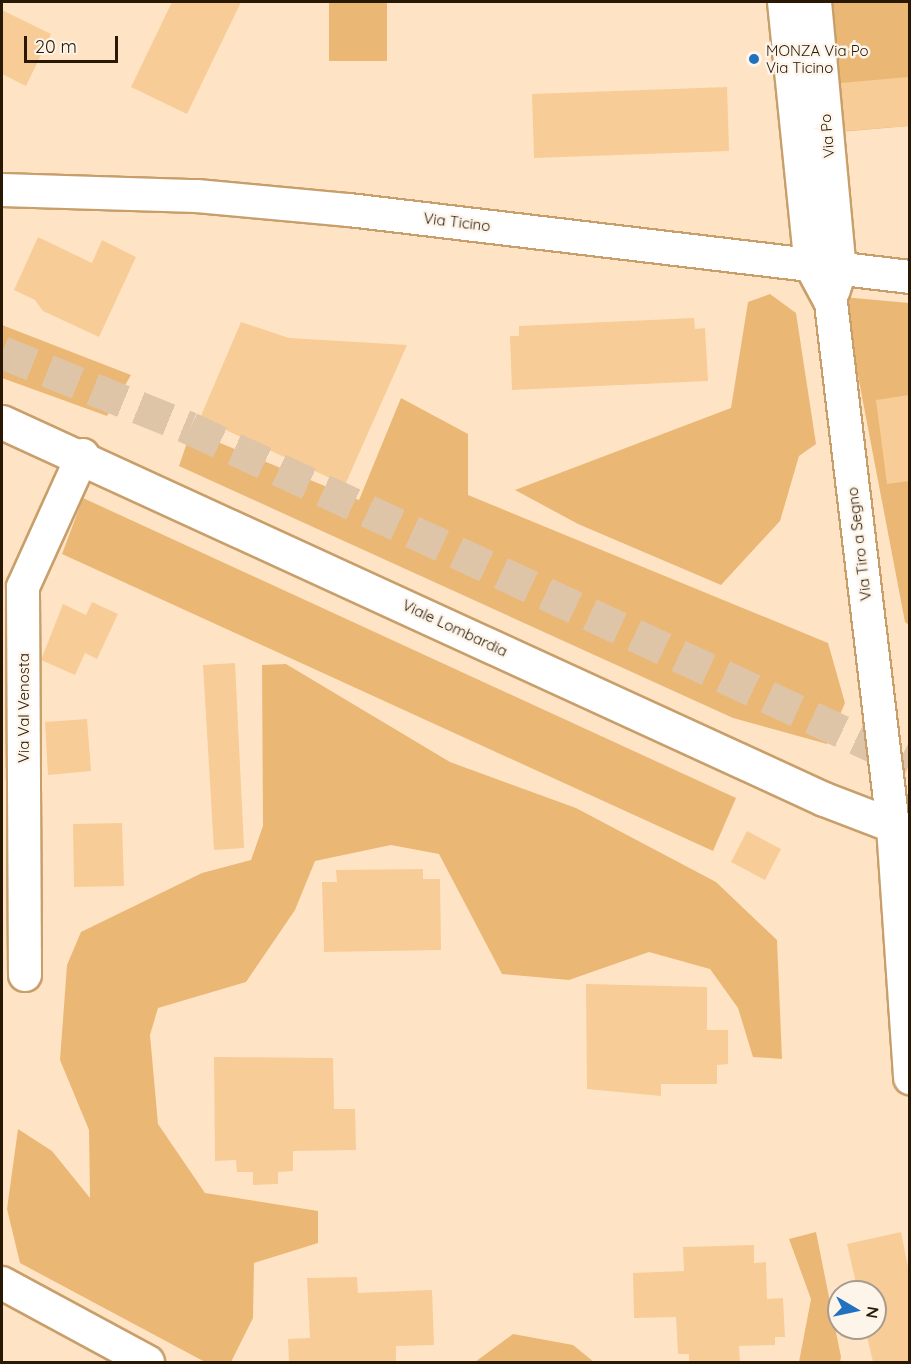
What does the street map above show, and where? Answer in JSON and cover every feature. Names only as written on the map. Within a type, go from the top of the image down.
[{"type":"street","name":"Via Po","points":[[784,2],[825,268]]},
{"type":"street","name":"Via Po","points":[[815,2],[825,268]]},
{"type":"street","name":"Via Ticino","points":[[2,190],[197,196],[349,210],[909,278]]},
{"type":"street","name":"Via Tiro a Segno","points":[[825,268],[901,829]]},
{"type":"street","name":"Viale Lombardia","points":[[2,422],[83,455],[901,829]]},
{"type":"street","name":"Via Val Venosta","points":[[25,975],[23,587],[83,455]]},
{"type":"street","points":[[901,829],[909,1077]]},
{"type":"street","points":[[2,1282],[148,1362]]},
{"type":"shaded area","points":[[329,2],[387,2],[387,61],[329,61]]},
{"type":"shaded area","points":[[828,2],[909,2],[909,126],[839,132]]},
{"type":"shaded area","points":[[770,294],[796,313],[816,444],[799,456],[780,521],[721,585],[578,524],[515,490],[731,408],[748,302]]},
{"type":"shaded area","points":[[843,297],[909,303],[909,625],[905,622]]},
{"type":"shaded area","points":[[2,325],[131,375],[107,416],[2,378]]},
{"type":"shaded area","points":[[401,398],[468,434],[468,495],[828,643],[845,703],[827,744],[733,718],[179,466],[191,431],[359,500]]},
{"type":"shaded area","points":[[83,498],[736,798],[713,851],[62,554]]},
{"type":"shaded area","points":[[286,664],[450,762],[576,808],[716,882],[777,940],[782,1059],[753,1057],[738,1008],[710,969],[649,952],[569,980],[502,974],[439,854],[391,845],[315,861],[295,910],[246,982],[158,1008],[150,1035],[158,1124],[205,1193],[318,1211],[318,1243],[254,1263],[253,1318],[231,1362],[205,1362],[20,1263],[7,1209],[18,1129],[52,1151],[90,1198],[89,1130],[60,1060],[67,965],[81,932],[202,873],[251,860],[263,826],[262,665]]},
{"type":"shaded area","points":[[816,1232],[827,1287],[827,1340],[838,1340],[840,1362],[799,1362],[811,1299],[789,1239]]},
{"type":"shaded area","points":[[513,1334],[573,1345],[594,1362],[475,1362]]},
{"type":"building","points":[[172,2],[241,2],[187,114],[131,87]]},
{"type":"building","points":[[2,10],[51,34],[26,86],[2,74]]},
{"type":"building","points":[[909,77],[909,126],[845,131],[841,83]]},
{"type":"building","points":[[727,87],[729,151],[534,158],[532,94]]},
{"type":"building","points":[[38,237],[92,263],[102,240],[136,257],[99,337],[43,311],[35,300],[14,290]]},
{"type":"building","points":[[694,318],[695,329],[705,328],[708,381],[512,390],[510,336],[519,336],[519,326]]},
{"type":"building","points":[[241,322],[289,338],[407,345],[345,485],[200,418]]},
{"type":"building","points":[[909,395],[909,481],[887,484],[876,400]]},
{"type":"building","points":[[92,602],[118,614],[97,659],[85,653],[75,675],[41,660],[63,604],[86,615]]},
{"type":"building","points":[[235,663],[244,848],[214,850],[203,665]]},
{"type":"building","points":[[87,719],[91,771],[48,775],[45,722]]},
{"type":"building","points":[[122,823],[124,886],[74,887],[73,824]]},
{"type":"building","points":[[747,831],[781,849],[765,880],[731,862]]},
{"type":"building","points":[[423,869],[423,879],[440,879],[441,950],[324,952],[322,882],[337,882],[336,870]]},
{"type":"building","points":[[586,984],[707,987],[707,1030],[728,1030],[728,1064],[717,1065],[717,1084],[661,1084],[661,1096],[587,1089]]},
{"type":"building","points":[[214,1057],[333,1058],[334,1109],[355,1109],[356,1150],[293,1151],[293,1171],[278,1172],[278,1184],[253,1185],[253,1172],[237,1172],[236,1160],[215,1161]]},
{"type":"building","points":[[901,1232],[909,1272],[909,1362],[873,1362],[868,1340],[887,1340],[887,1280],[855,1280],[847,1244]]},
{"type":"building","points":[[754,1245],[754,1263],[766,1262],[767,1299],[783,1298],[785,1337],[775,1337],[775,1345],[739,1346],[740,1362],[689,1362],[689,1354],[678,1354],[676,1317],[634,1318],[633,1273],[684,1271],[683,1247]]},
{"type":"building","points":[[357,1277],[358,1293],[432,1290],[434,1345],[396,1346],[396,1362],[289,1362],[288,1339],[310,1338],[307,1278]]},
{"type":"tunnel","points":[[2,352],[190,428],[910,763]]},
{"type":"place","name":"MONZA Via Po Via Ticino","points":[[754,59]]}]
